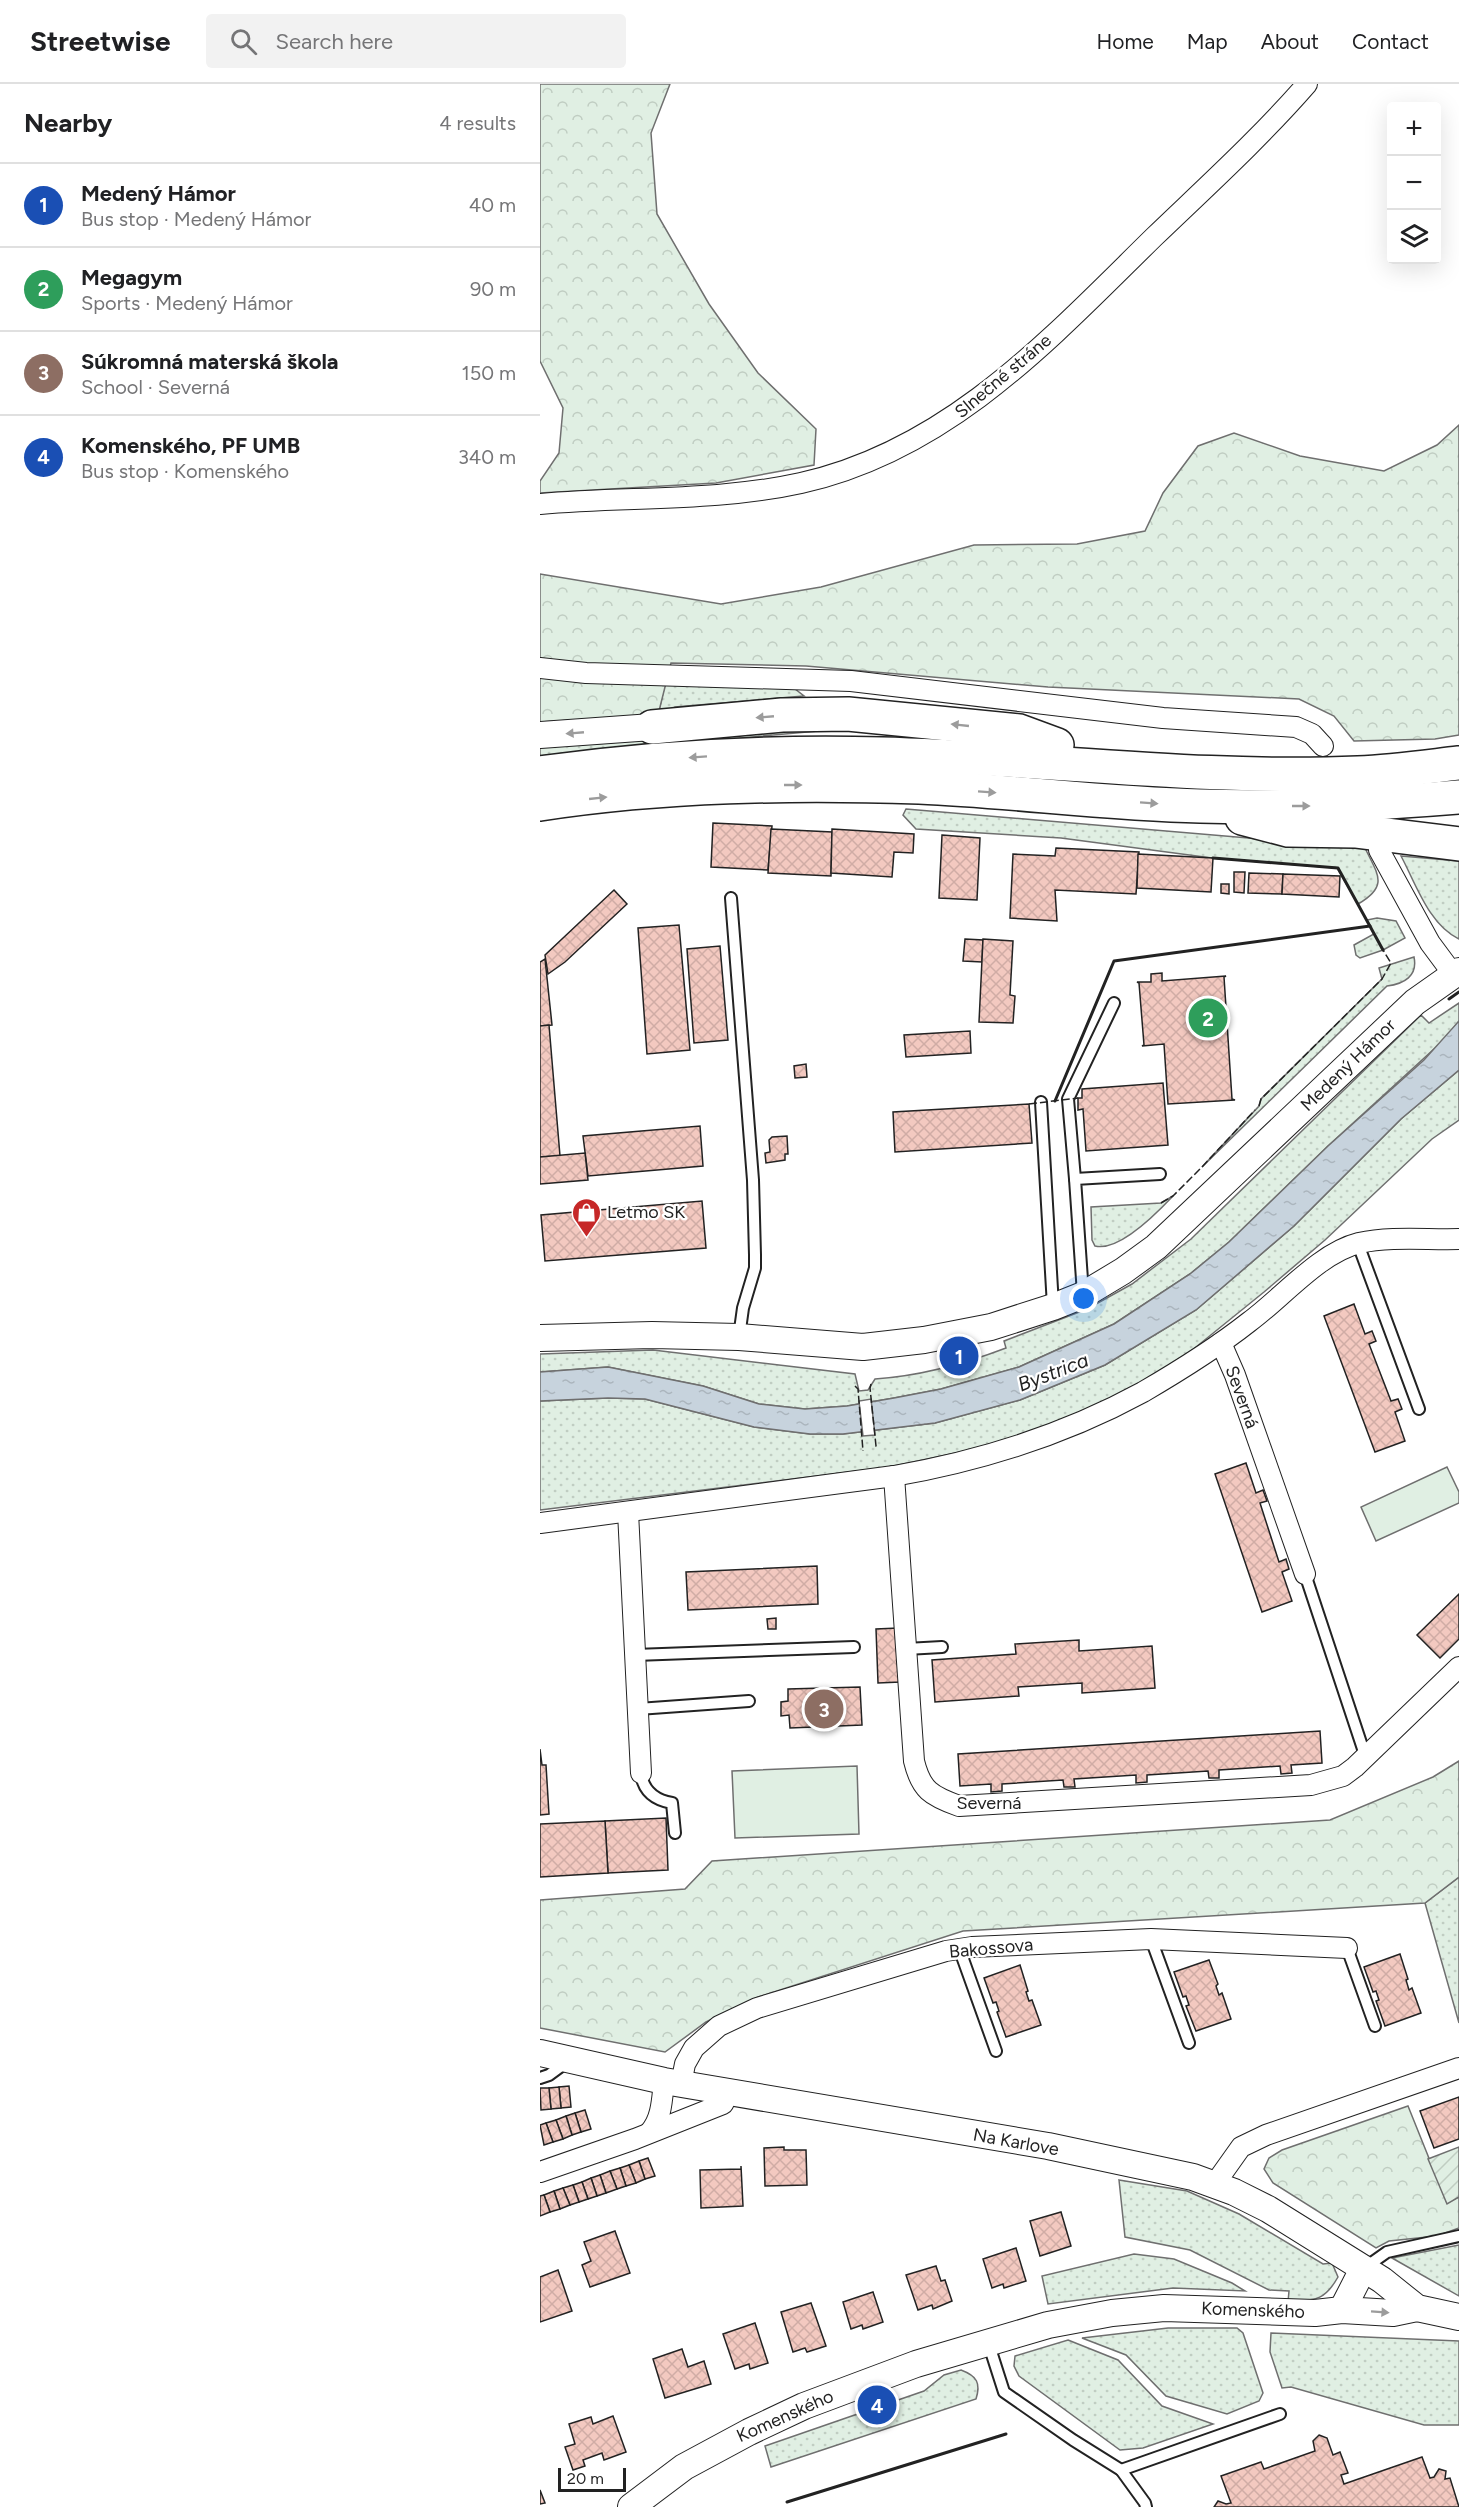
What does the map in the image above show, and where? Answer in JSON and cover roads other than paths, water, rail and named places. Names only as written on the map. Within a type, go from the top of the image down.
[{"type":"highway","points":[[652,727],[782,715],[848,714],[1019,731],[1057,745]]},
{"type":"highway","points":[[540,773],[726,754],[883,754],[1057,745],[1271,757],[1354,756],[1459,746]]},
{"type":"highway","points":[[883,754],[1267,774],[1358,773],[1459,763]]},
{"type":"highway","points":[[540,804],[667,791],[788,785],[920,788],[1200,806],[1359,805],[1459,797]]},
{"type":"highway","points":[[1200,806],[1288,830],[1355,831],[1459,844]]},
{"type":"street","name":"Slnečné stráne","points":[[540,504],[678,499],[754,491],[801,483],[875,459],[913,440],[994,388],[1035,351],[1194,198],[1307,84]]},
{"type":"street","points":[[540,668],[586,673],[851,681],[1163,718],[1296,727],[1312,734],[1323,746]]},
{"type":"street","points":[[540,735],[652,727]]},
{"type":"street","points":[[1379,850],[1424,934],[1456,972]]},
{"type":"street","name":"Medený Hámor","points":[[540,1338],[652,1335],[739,1337],[863,1347],[924,1340],[991,1327],[1053,1307],[1083,1295],[1123,1271],[1156,1247],[1407,1009],[1456,972]]},
{"type":"street","name":"Severná","points":[[540,1523],[894,1476],[945,1466],[1008,1449],[1078,1423],[1143,1392],[1221,1343],[1250,1322],[1315,1267],[1340,1251],[1358,1244],[1385,1240],[1459,1239]]},
{"type":"street","name":"Severná","points":[[1221,1343],[1235,1375],[1305,1574]]},
{"type":"street","name":"Severná","points":[[894,1476],[914,1761],[918,1779],[928,1793],[958,1806],[1311,1785],[1343,1776],[1366,1758],[1459,1667]]},
{"type":"street","points":[[628,1512],[641,1773]]},
{"type":"street","name":"Bakossova","points":[[650,2132],[678,2083],[694,2048],[719,2026],[757,2008],[959,1948],[1150,1939],[1347,1948]]},
{"type":"street","name":"Na Karlove","points":[[540,2053],[678,2083],[1048,2146],[1193,2177],[1234,2192],[1268,2209],[1382,2280],[1417,2308],[1459,2317]]},
{"type":"street","points":[[1214,2185],[1241,2147],[1266,2134],[1459,2068]]},
{"type":"street","name":"Bakossova","points":[[677,2122],[684,2115],[678,2083]]},
{"type":"street","points":[[540,2172],[723,2104],[729,2092]]},
{"type":"street","points":[[1342,2310],[1363,2269]]},
{"type":"street","name":"Komenského","points":[[631,2507],[684,2467],[774,2419],[886,2374],[988,2342],[1070,2320],[1139,2310],[1191,2308],[1315,2313],[1342,2310],[1393,2313],[1417,2308]]},
{"type":"lane","points":[[731,898],[753,1180],[755,1256],[755,1268],[743,1308],[739,1337]]},
{"type":"lane","points":[[1083,1295],[1068,1099],[1114,1003]]},
{"type":"lane","points":[[1041,1102],[1053,1307]]},
{"type":"lane","points":[[1075,1179],[1160,1174]]},
{"type":"lane","points":[[1358,1244],[1419,1408]]},
{"type":"lane","name":"Severná","points":[[1305,1574],[1366,1758]]},
{"type":"lane","points":[[635,1655],[854,1647]]},
{"type":"lane","points":[[906,1649],[942,1647]]},
{"type":"lane","points":[[638,1709],[749,1701]]},
{"type":"lane","points":[[641,1773],[647,1791],[655,1798],[672,1803],[675,1833]]},
{"type":"lane","points":[[1150,1939],[1189,2043]]},
{"type":"lane","points":[[959,1948],[996,2051]]},
{"type":"lane","points":[[1347,1948],[1375,2026]]},
{"type":"lane","points":[[540,2078],[549,2075],[569,2060]]},
{"type":"lane","points":[[1363,2269],[1387,2252],[1459,2236]]},
{"type":"lane","points":[[988,2342],[1004,2392],[1073,2440],[1121,2469],[1146,2507]]},
{"type":"lane","points":[[1121,2469],[1280,2414]]},
{"type":"water","name":"Bystrica","points":[[1459,1021],[1459,1070],[1401,1119],[1294,1226],[1196,1310],[1105,1365],[1020,1400],[935,1423],[843,1434],[810,1434],[754,1427],[645,1399],[540,1401],[540,1372],[608,1367],[703,1386],[759,1404],[805,1409],[847,1406],[941,1389],[1019,1367],[1114,1324],[1190,1274],[1229,1242],[1328,1146],[1424,1060]]},
{"type":"place","name":"Megagym","points":[[1208,1018]]},
{"type":"place","name":"Letmo SK","points":[[586,1238]]},
{"type":"place","name":"Medený Hámor","points":[[959,1356]]},
{"type":"place","name":"Súkromná materská škola","points":[[824,1709]]},
{"type":"place","name":"Komenského, PF UMB","points":[[877,2405]]}]
